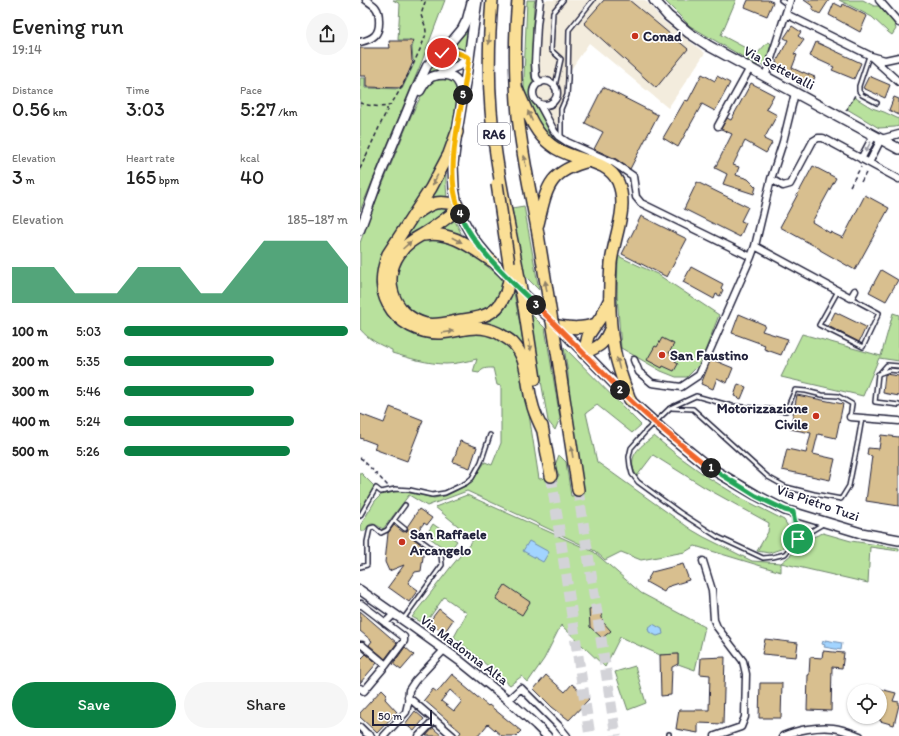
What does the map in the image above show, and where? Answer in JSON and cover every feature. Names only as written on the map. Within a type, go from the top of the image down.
[{"type":"highway","name":"RA6","points":[[492,0],[489,41],[489,78],[495,149],[524,307],[551,476]]},
{"type":"highway","name":"RA6","points":[[518,0],[515,47],[518,117],[578,490]]},
{"type":"highway","points":[[517,89],[536,130],[550,145],[575,157],[600,164],[610,170],[618,181],[622,194],[623,206],[611,261],[611,326],[614,348],[630,400]]},
{"type":"highway","points":[[457,132],[449,154],[431,188],[388,254],[384,264],[382,285],[385,298],[396,316],[410,326],[420,330],[441,332],[479,328],[491,330],[505,337],[513,344],[520,354],[525,366],[532,404],[543,432]]},
{"type":"highway","points":[[411,218],[427,206],[435,203],[441,202],[457,205],[448,217],[408,243],[397,256],[390,281],[393,295],[400,308],[412,318],[423,323],[433,324],[474,319],[485,316],[496,309],[506,293],[510,270],[497,184],[495,149]]},
{"type":"highway","points":[[537,228],[544,198],[548,188],[557,175],[570,167],[592,161]]},
{"type":"highway","points":[[420,236],[432,234],[447,235],[492,261]]},
{"type":"highway","points":[[584,353],[588,336],[601,317],[610,298]]},
{"type":"highway","points":[[558,326],[576,328],[596,324]]},
{"type":"highway","points":[[584,353],[602,343],[611,326]]},
{"type":"main road","name":"Via Pietro Tuzi","points":[[477,0],[453,164],[454,188],[457,205],[466,228],[473,238],[492,261],[522,292],[558,326],[630,400],[662,430],[707,466],[756,496],[785,510],[861,533],[899,540]]},
{"type":"main road","name":"Via Settevalli","points":[[654,0],[668,16],[689,33],[709,46],[899,149]]},
{"type":"street","points":[[360,42],[368,40],[379,30],[378,13],[376,7],[366,0]]},
{"type":"street","points":[[360,230],[416,87],[427,66],[434,58],[442,53],[462,29],[467,19],[472,0]]},
{"type":"street","points":[[540,0],[536,26],[535,63],[536,76],[540,83]]},
{"type":"street","points":[[879,0],[899,23]]},
{"type":"street","points":[[765,76],[789,3]]},
{"type":"street","points":[[786,14],[869,55],[885,60],[899,58]]},
{"type":"street","points":[[409,106],[430,77],[460,65],[469,58],[459,52],[451,51],[442,53]]},
{"type":"street","points":[[869,55],[899,82]]},
{"type":"street","points":[[718,126],[750,68]]},
{"type":"street","points":[[434,76],[444,74],[458,80],[461,85],[463,96]]},
{"type":"street","points":[[550,123],[550,115],[557,92],[551,83],[540,83],[537,85],[534,92],[536,100],[554,131],[561,138],[614,163],[633,176],[636,198],[641,203],[751,257]]},
{"type":"street","points":[[634,360],[639,372],[652,383],[681,387],[699,375],[755,246],[771,180],[783,142],[795,93]]},
{"type":"street","points":[[539,103],[546,105],[554,102]]},
{"type":"street","points":[[865,161],[878,137],[899,134]]},
{"type":"street","points":[[771,180],[783,186],[790,184],[813,141],[818,138],[823,138],[899,179]]},
{"type":"street","points":[[755,246],[851,298],[855,291]]},
{"type":"street","points":[[850,417],[899,421]]},
{"type":"street","points":[[703,561],[712,590],[714,620],[717,627],[743,660],[746,674],[745,717],[741,727],[715,736]]},
{"type":"street","name":"Via Madonna Alta","points":[[360,590],[460,661],[508,700],[547,736]]},
{"type":"street","points":[[360,605],[361,604],[404,637],[404,641],[364,691],[360,688]]},
{"type":"street","points":[[385,623],[394,614]]},
{"type":"street","points":[[360,645],[386,665]]},
{"type":"street","points":[[384,736],[393,730],[406,712],[409,690],[415,681],[444,650]]},
{"type":"street","points":[[508,700],[521,688],[567,736]]},
{"type":"street","points":[[408,697],[453,736]]},
{"type":"street","points":[[419,736],[435,720]]},
{"type":"street","points":[[360,727],[367,735]]},
{"type":"street","points":[[783,736],[794,732],[815,728],[833,728],[860,736]]},
{"type":"lane","points":[[554,86],[561,59],[551,50],[553,12],[563,0]]},
{"type":"lane","points":[[561,138],[561,109],[567,95],[569,30],[593,0]]},
{"type":"lane","points":[[781,0],[789,3]]},
{"type":"lane","points":[[869,55],[859,86],[859,91],[862,95],[877,103]]},
{"type":"lane","points":[[838,291],[819,325],[863,347],[879,313],[851,298]]},
{"type":"lane","points":[[899,366],[887,365],[878,374],[875,402],[899,405]]},
{"type":"lane","points":[[878,374],[889,370],[899,371]]},
{"type":"lane","points":[[826,522],[798,539],[785,554],[763,558],[718,537],[679,512],[638,482],[632,474],[630,466],[629,457],[631,448],[670,408],[696,396],[732,406],[786,411],[795,390],[822,395],[838,396],[852,404],[850,417]]},
{"type":"lane","points":[[670,408],[693,409],[768,477],[786,487],[841,499],[849,486],[862,418]]},
{"type":"lane","points":[[360,516],[376,488],[382,492],[396,489],[410,490],[432,495],[445,493],[466,483],[472,478],[481,462],[490,435]]},
{"type":"lane","points":[[360,567],[367,565],[367,542],[370,528],[374,527],[382,533],[387,530],[405,505]]},
{"type":"lane","points":[[793,512],[798,539]]},
{"type":"lane","points":[[394,520],[405,529]]},
{"type":"lane","points":[[403,620],[442,565],[441,555],[415,536]]},
{"type":"path","points":[[360,103],[373,106],[387,106],[390,105],[398,95],[425,39],[426,32],[421,15],[425,2],[421,0]]},
{"type":"path","points":[[842,118],[859,91]]},
{"type":"path","points":[[360,169],[387,106]]},
{"type":"path","points":[[850,186],[865,161]]},
{"type":"path","points":[[861,182],[866,173]]},
{"type":"path","points":[[360,458],[362,458],[392,490]]},
{"type":"shaded area","points":[[527,0],[645,0],[663,21],[705,53],[668,108],[589,43],[565,78],[563,149],[548,139],[524,90]]},
{"type":"green space","points":[[393,0],[445,0],[422,61],[360,211],[360,78],[365,78],[365,88],[402,89],[415,62],[413,60],[412,48],[414,40],[398,40],[400,4]]},
{"type":"green space","points":[[527,0],[535,0],[531,73],[533,84],[529,96],[544,119],[550,134],[564,143],[563,149],[548,139],[526,102],[524,77]]},
{"type":"green space","points":[[664,0],[736,0],[721,35],[757,54],[769,42],[771,44],[765,65],[757,65],[690,26]]},
{"type":"green space","points":[[839,0],[863,0],[874,6],[879,6],[894,23],[896,29],[892,35],[872,17]]},
{"type":"green space","points":[[470,20],[467,51],[453,46],[465,32]]},
{"type":"green space","points":[[449,54],[461,58],[460,60],[438,69],[426,77],[434,61]]},
{"type":"green space","points":[[435,78],[448,78],[454,83],[458,92],[452,135],[448,147],[378,272],[376,284],[378,295],[386,311],[395,323],[418,335],[477,333],[491,335],[510,347],[520,363],[539,479],[559,476],[555,465],[559,455],[566,462],[571,496],[583,495],[564,347],[641,425],[632,433],[597,405],[586,413],[597,462],[692,530],[752,561],[781,563],[781,572],[695,546],[685,552],[641,560],[621,552],[605,560],[595,551],[467,491],[427,506],[409,495],[383,529],[371,524],[365,531],[360,531],[360,526],[375,501],[381,495],[401,491],[434,498],[445,496],[472,482],[485,462],[492,465],[501,443],[501,386],[497,385],[493,368],[482,370],[479,373],[473,372],[477,359],[454,364],[439,364],[398,355],[392,353],[392,350],[371,339],[360,329],[360,243],[411,116],[426,86]]},
{"type":"green space","points":[[854,97],[872,108],[899,119],[899,126],[879,128],[847,109]]},
{"type":"green space","points":[[445,173],[447,199],[428,200]]},
{"type":"green space","points":[[440,206],[446,206],[448,211],[408,238],[397,250],[391,261],[388,272],[388,284],[390,295],[395,305],[402,314],[411,321],[428,326],[447,326],[477,322],[489,317],[503,307],[512,291],[514,293],[523,346],[521,346],[505,332],[485,325],[467,325],[437,330],[424,328],[413,324],[403,317],[389,298],[386,287],[386,275],[389,259],[411,226],[424,213]]},
{"type":"green space","points":[[524,206],[539,290],[522,273],[512,208]]},
{"type":"green space","points":[[454,219],[461,233],[460,236],[439,230]]},
{"type":"green space","points":[[428,238],[458,243],[503,279],[503,285],[500,293],[487,309],[477,314],[429,319],[414,314],[408,309],[396,287],[396,272],[402,256],[416,242]]},
{"type":"green space","points":[[618,256],[657,274],[719,315],[700,364],[687,377],[676,377],[661,371],[621,348],[617,296]]},
{"type":"green space","points":[[529,312],[545,328],[560,418],[555,430],[548,421]]},
{"type":"green space","points":[[893,313],[899,315],[899,361],[879,358],[863,396],[781,377],[802,334],[881,356]]},
{"type":"green space","points":[[654,436],[709,478],[743,499],[784,520],[791,535],[788,542],[781,549],[769,553],[757,551],[768,532],[769,523],[704,487],[653,455],[637,476],[633,468],[634,457],[642,445]]},
{"type":"green space","points":[[360,472],[376,488],[360,516]]},
{"type":"green space","points":[[467,495],[594,552],[641,593],[705,627],[695,670],[678,664],[678,654],[660,655],[620,637],[605,667],[561,625],[544,659],[528,682],[522,676],[510,685],[454,637],[467,613],[444,597],[425,624],[412,617],[474,539],[435,507]]},
{"type":"green space","points":[[433,524],[457,541],[449,552],[426,535]]},
{"type":"green space","points":[[823,533],[851,541],[899,548],[899,551],[870,547],[868,583],[781,563],[813,537]]},
{"type":"green space","points":[[635,666],[646,703],[628,710],[615,672]]},
{"type":"water","points":[[529,541],[549,552],[543,562],[523,551]]},
{"type":"water","points":[[653,624],[662,629],[663,634],[657,636],[649,632],[648,628]]},
{"type":"water","points":[[825,640],[842,643],[841,650],[824,647],[825,645],[822,644]]},
{"type":"building","name":"Conad","points":[[604,0],[629,0],[688,49],[656,88],[584,23]]},
{"type":"building","points":[[748,0],[768,0],[773,2],[767,16],[745,7]]},
{"type":"building","points":[[804,0],[829,0],[820,14],[812,10],[814,7]]},
{"type":"building","points":[[834,3],[842,7],[843,4],[867,16],[860,32],[829,15]]},
{"type":"building","points":[[792,26],[801,32],[798,36],[804,40],[794,54],[797,55],[792,68],[815,77],[809,90],[797,84],[798,82],[780,73],[782,67],[776,63],[788,40],[784,38]]},
{"type":"building","points":[[389,41],[413,41],[411,47],[413,62],[402,88],[366,87],[366,76],[360,76],[360,48],[390,48]]},
{"type":"building","points":[[816,42],[861,63],[854,79],[832,70],[834,67],[810,56]]},
{"type":"building","points":[[702,74],[715,81],[717,76],[730,83],[715,111],[702,104],[678,147],[663,138],[685,100],[688,101]]},
{"type":"building","points":[[869,76],[890,85],[885,98],[863,88]]},
{"type":"building","points":[[751,83],[774,95],[766,109],[777,115],[764,139],[772,143],[766,153],[745,141],[733,165],[739,167],[736,175],[748,179],[756,187],[754,194],[723,184],[727,174],[715,168],[732,134],[721,129],[727,118],[731,120]]},
{"type":"building","points":[[603,87],[658,115],[630,169],[616,159],[594,149],[603,132],[585,123]]},
{"type":"building","points":[[894,97],[899,99],[899,115],[889,110]]},
{"type":"building","points":[[813,166],[836,178],[812,222],[830,233],[843,238],[865,195],[889,208],[855,270],[780,227]]},
{"type":"building","points":[[697,182],[748,207],[741,221],[746,223],[740,237],[684,209]]},
{"type":"building","points":[[641,216],[687,239],[667,277],[622,254]]},
{"type":"building","points":[[691,267],[723,284],[721,288],[723,290],[720,296],[716,294],[714,299],[683,282]]},
{"type":"building","points":[[881,270],[898,280],[886,301],[869,292]]},
{"type":"building","points":[[835,312],[866,327],[859,342],[828,326]]},
{"type":"building","points":[[739,314],[765,325],[762,331],[788,339],[781,355],[764,349],[765,345],[732,333]]},
{"type":"building","name":"San Faustino","points":[[662,338],[674,344],[669,353],[678,358],[675,362],[678,364],[674,371],[663,366],[662,368],[647,360],[655,346],[657,347]]},
{"type":"building","points":[[711,359],[733,368],[727,383],[717,378],[713,389],[701,384]]},
{"type":"building","points":[[885,374],[899,376],[899,396],[883,393]]},
{"type":"building","points":[[738,384],[746,387],[741,399],[734,396]]},
{"type":"building","points":[[797,395],[843,404],[836,438],[818,434],[813,454],[835,459],[830,480],[782,470],[787,449],[806,453],[811,433],[790,429]]},
{"type":"building","points":[[390,407],[423,420],[407,461],[374,449],[376,444],[360,438],[360,414],[384,423]]},
{"type":"building","points":[[881,435],[899,437],[899,506],[866,501],[872,456],[867,455],[868,448],[879,449]]},
{"type":"building","points":[[460,441],[477,447],[470,468],[453,462]]},
{"type":"building","name":"San Raffaele Arcangelo","points":[[419,509],[432,518],[427,525],[424,523],[416,533],[413,533],[412,535],[413,538],[423,546],[423,557],[421,571],[415,572],[408,583],[418,590],[409,602],[388,587],[404,565],[389,571],[385,562],[388,533],[394,525],[403,532],[407,531],[407,527]]},
{"type":"building","points":[[683,564],[689,580],[667,587],[664,592],[646,582],[652,572]]},
{"type":"building","points":[[505,585],[530,602],[522,615],[496,599]]},
{"type":"building","points":[[600,607],[603,622],[611,631],[602,638],[590,627],[589,609]]},
{"type":"building","points":[[439,609],[453,620],[444,633],[429,622]]},
{"type":"building","points":[[360,611],[397,643],[385,659],[369,645],[372,641],[360,631]]},
{"type":"building","points":[[765,639],[798,643],[796,657],[762,654]]},
{"type":"building","points":[[405,647],[414,655],[401,670],[393,664]]},
{"type":"building","points":[[823,651],[844,653],[842,668],[832,667],[831,711],[807,710],[810,657],[822,658]]},
{"type":"building","points":[[366,654],[377,663],[360,683],[360,660]]},
{"type":"building","points":[[678,654],[678,664],[672,667],[671,695],[661,696],[660,655]]},
{"type":"building","points":[[725,657],[723,724],[698,723],[698,733],[676,729],[679,710],[709,710],[710,675],[700,674],[701,658]]},
{"type":"building","points":[[452,674],[488,706],[489,705],[521,731],[516,736],[502,736],[488,724],[478,736],[458,736],[461,732],[424,700],[433,689],[437,692]],"holes":[[[450,690],[462,701],[454,711],[441,701]]]},
{"type":"building","points":[[546,675],[565,692],[572,684],[589,699],[569,720],[552,707],[534,689]]},
{"type":"building","points":[[760,683],[782,683],[781,718],[759,718]]},
{"type":"building","points":[[382,689],[387,694],[385,699],[397,712],[377,733],[360,717],[360,713]]},
{"type":"building","points":[[887,691],[896,693],[893,701],[899,702],[894,725],[887,723]]},
{"type":"building","points":[[415,711],[424,719],[414,731],[405,724]]},
{"type":"building","points":[[433,728],[442,736],[426,736]]},
{"type":"tunnel","points":[[551,476],[590,736]]},
{"type":"tunnel","points":[[578,490],[616,736]]},
{"type":"place","name":"Conad","points":[[635,36]]},
{"type":"place","name":"San Faustino","points":[[662,355]]},
{"type":"place","name":"Motorizzazione Civile","points":[[816,416]]},
{"type":"place","name":"San Raffaele Arcangelo","points":[[402,542]]},
{"type":"route","points":[[442,53],[451,51],[459,52],[469,58],[453,164],[454,188],[457,205],[466,228],[473,238],[492,261],[522,292],[662,430],[707,466],[756,496],[785,510],[793,512],[798,539]]}]
